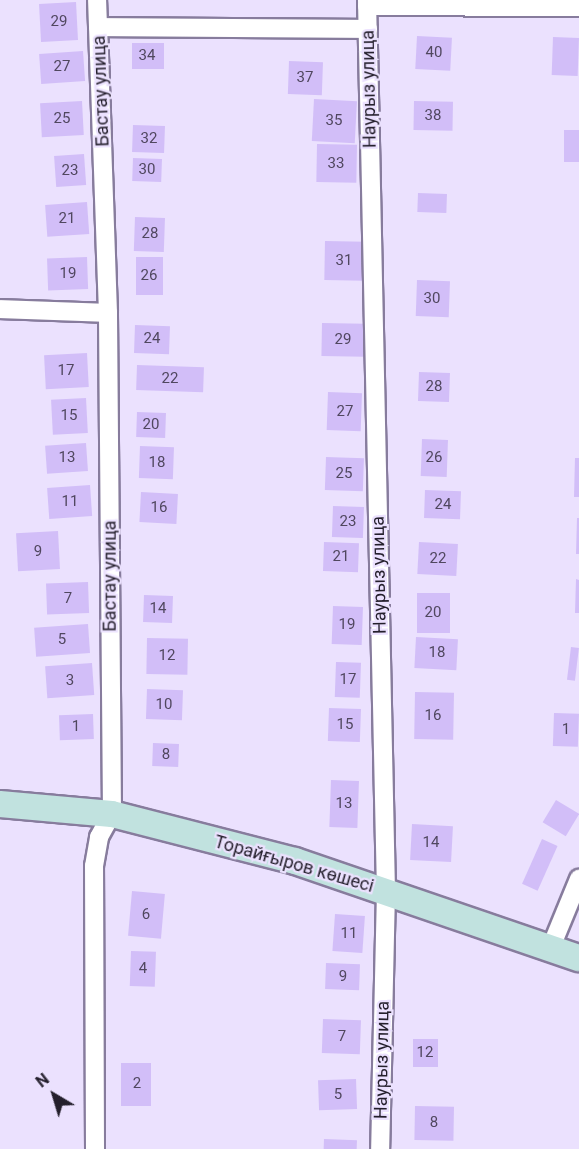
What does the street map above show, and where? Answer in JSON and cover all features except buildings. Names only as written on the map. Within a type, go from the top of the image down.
[{"type":"street","name":"Бастау улица","points":[[95,1149],[94,866],[99,837],[112,814],[108,312],[97,0]]},
{"type":"street","points":[[367,3],[579,7]]},
{"type":"street","name":"Наурыз улица","points":[[367,3],[386,891],[380,1149]]},
{"type":"street","points":[[98,27],[368,29]]},
{"type":"street","points":[[0,309],[108,312]]},
{"type":"street","name":"Торайғыров көшесі","points":[[0,804],[112,814],[295,861],[579,958]]},
{"type":"street","points":[[551,947],[579,879]]}]
